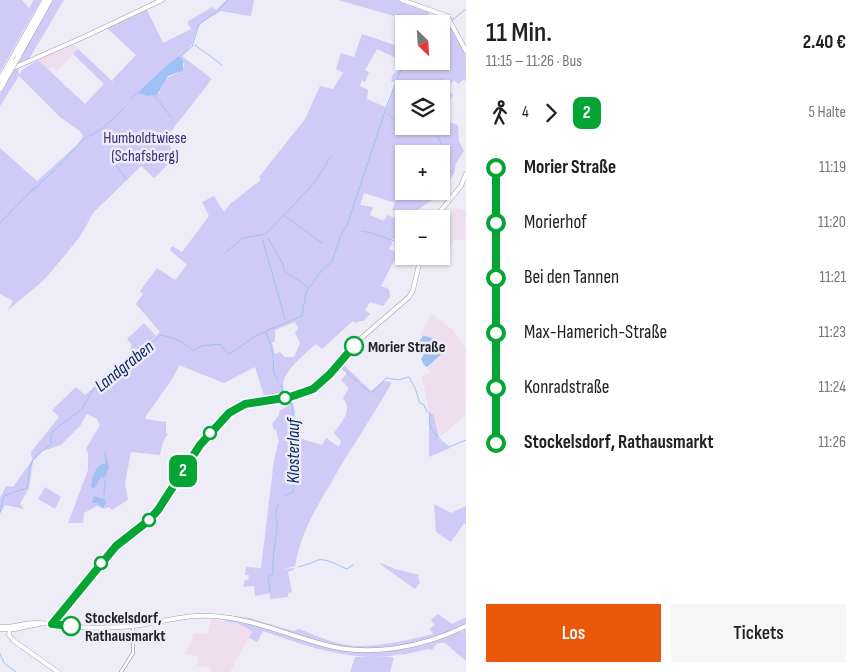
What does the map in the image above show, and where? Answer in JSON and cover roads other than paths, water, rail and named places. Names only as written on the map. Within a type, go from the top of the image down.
[{"type":"highway","points":[[3,80],[35,28],[45,0]]},
{"type":"highway","points":[[0,89],[11,61],[34,19],[50,0]]},
{"type":"main road","points":[[0,73],[62,47],[162,0]]},
{"type":"main road","points":[[402,0],[447,16],[466,51]]},
{"type":"main road","points":[[441,210],[460,186],[466,174]]},
{"type":"main road","points":[[52,624],[116,546],[148,521],[158,510],[200,445],[229,413],[245,404],[290,397],[313,389],[337,366],[359,340],[411,294],[419,265]]},
{"type":"main road","points":[[0,628],[10,629],[31,623],[94,628],[133,626],[205,616],[256,623],[324,645],[362,650],[403,647],[426,642],[466,626]]},
{"type":"main road","points":[[10,629],[10,637],[58,672]]},
{"type":"street","points":[[121,672],[133,653],[133,626]]},
{"type":"water","points":[[179,56],[183,61],[183,71],[168,76],[157,95],[148,96],[137,93],[167,65]]},
{"type":"water","points":[[423,336],[437,341],[445,346],[446,350],[427,367],[421,359],[428,348],[423,344],[418,346],[417,344]]},
{"type":"water","points":[[104,452],[109,467],[106,477],[101,477],[94,489],[91,486],[95,472],[99,466],[106,463]]},
{"type":"water","points":[[94,496],[102,499],[104,497],[106,503],[103,508],[97,503],[92,503]]},
{"type":"waterway","points":[[181,56],[192,47],[199,24],[217,12],[228,0]]},
{"type":"waterway","name":"Landgraben","points":[[452,20],[466,9]]},
{"type":"waterway","points":[[195,45],[222,65]]},
{"type":"waterway","name":"Landgraben","points":[[266,331],[302,316],[306,292],[323,269],[332,262],[341,234],[347,225],[387,105],[401,70]]},
{"type":"waterway","points":[[132,98],[137,93]]},
{"type":"waterway","points":[[155,96],[171,117]]},
{"type":"waterway","points":[[31,191],[38,187],[84,139],[103,128],[125,107]]},
{"type":"waterway","points":[[387,113],[395,120]]},
{"type":"waterway","points":[[438,135],[441,145]]},
{"type":"waterway","points":[[109,156],[127,180]]},
{"type":"waterway","points":[[225,253],[243,238],[266,234],[315,182],[331,156]]},
{"type":"waterway","points":[[0,223],[36,186]]},
{"type":"waterway","points":[[285,216],[322,243]]},
{"type":"waterway","points":[[361,231],[394,241]]},
{"type":"waterway","points":[[268,238],[283,264],[284,271],[309,289]]},
{"type":"waterway","points":[[263,241],[285,319]]},
{"type":"waterway","name":"Landgraben","points":[[15,492],[27,488],[31,464],[38,454],[51,444],[53,431],[82,409],[94,388],[137,353],[142,350],[151,349],[152,344],[160,335],[178,340],[193,351],[201,346],[220,344],[228,354],[255,336],[266,332],[273,353],[273,370],[278,380]]},
{"type":"waterway","points":[[339,366],[358,382]]},
{"type":"waterway","points":[[360,384],[370,392],[373,392],[386,378],[398,380],[409,377],[419,402],[424,405],[427,412]]},
{"type":"waterway","points":[[281,385],[284,396]]},
{"type":"waterway","name":"Klosterlauf","points":[[284,496],[293,492],[295,467],[290,440],[293,414],[290,400]]},
{"type":"waterway","points":[[429,412],[432,429],[449,447],[466,440]]},
{"type":"waterway","name":"Landgraben","points":[[0,512],[4,496],[12,493]]},
{"type":"waterway","name":"Klosterlauf","points":[[270,592],[268,576],[273,574],[273,557],[277,529],[276,511],[278,505]]},
{"type":"waterway","points":[[298,567],[318,560],[329,561],[347,569],[353,565]]},
{"type":"waterway","name":"Landgraben","points":[[0,654],[4,663],[16,672]]},
{"type":"place","name":"Morier Straße","points":[[354,346]]},
{"type":"place","name":"Stockelsdorf, Rathausmarkt","points":[[71,626]]},
{"type":"park label","name":"Humboldtwiese (Schafsberg)","points":[[145,146]]}]
